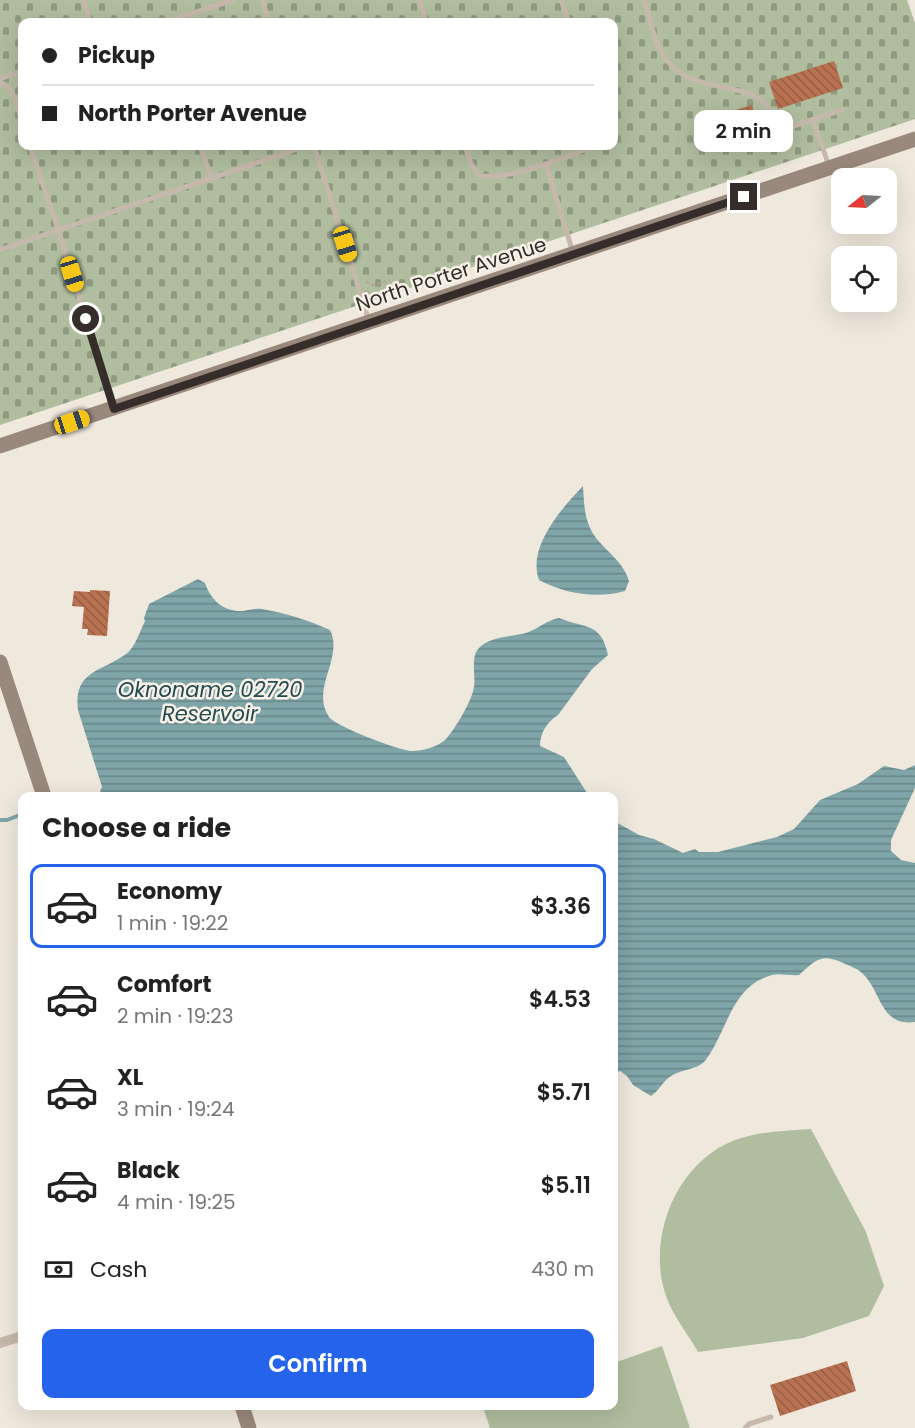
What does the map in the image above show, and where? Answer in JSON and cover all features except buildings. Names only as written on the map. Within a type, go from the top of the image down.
[{"type":"main road","name":"North Porter Avenue","points":[[0,446],[915,139]]},
{"type":"main road","points":[[0,663],[43,792]]},
{"type":"main road","points":[[243,1410],[249,1428]]},
{"type":"street","points":[[0,1343],[18,1337]]},
{"type":"lane","points":[[83,0],[89,18]]},
{"type":"lane","points":[[178,18],[233,0]]},
{"type":"lane","points":[[262,0],[268,18]]},
{"type":"lane","points":[[419,0],[425,18]]},
{"type":"lane","points":[[561,0],[568,18]]},
{"type":"lane","points":[[644,0],[659,47],[673,67],[699,83],[751,95],[765,103],[778,131],[842,110]]},
{"type":"lane","points":[[0,80],[18,73]]},
{"type":"lane","points":[[0,80],[12,92],[18,111]]},
{"type":"lane","points":[[813,120],[830,168]]},
{"type":"lane","points":[[31,150],[114,409]]},
{"type":"lane","points":[[201,150],[211,177]]},
{"type":"lane","points":[[0,250],[293,150]]},
{"type":"lane","points":[[315,150],[370,323]]},
{"type":"lane","points":[[466,150],[471,164],[480,176],[496,177],[546,164],[583,150]]},
{"type":"lane","points":[[546,164],[574,255]]},
{"type":"lane","points":[[745,1428],[749,1424],[771,1417]]},
{"type":"path","points":[[357,283],[363,281],[372,285],[390,280]]},
{"type":"green space","points":[[0,0],[907,0],[915,23],[915,119],[0,425]]},
{"type":"green space","points":[[811,1129],[866,1232],[884,1286],[869,1316],[803,1338],[698,1352],[669,1303],[661,1274],[660,1251],[663,1227],[671,1205],[682,1184],[714,1151],[735,1140],[754,1135]]},
{"type":"green space","points":[[662,1346],[690,1428],[490,1428],[484,1410],[618,1410],[618,1362]]},
{"type":"water","points":[[583,486],[589,527],[626,574],[629,581],[625,591],[603,595],[581,594],[559,589],[539,580],[538,554],[542,542],[557,517]]},
{"type":"water","name":"Oknoname 02720 Reservoir","points":[[198,579],[205,583],[214,600],[229,609],[271,611],[305,620],[330,630],[333,651],[323,696],[329,717],[368,737],[412,751],[439,744],[454,729],[473,693],[475,656],[484,644],[495,639],[526,633],[559,618],[591,628],[601,637],[608,655],[592,669],[558,715],[547,724],[540,746],[564,757],[586,792],[101,792],[102,787],[78,710],[80,687],[91,674],[117,660],[135,644],[145,621],[149,604]]},
{"type":"water","points":[[915,765],[915,788],[891,840],[891,851],[901,860],[915,863],[915,1022],[904,1022],[888,1014],[870,982],[860,971],[835,960],[824,958],[799,975],[772,975],[747,989],[731,1011],[705,1061],[670,1077],[651,1096],[633,1085],[627,1076],[618,1072],[618,823],[639,835],[654,839],[683,853],[695,849],[699,852],[718,852],[777,837],[794,829],[820,800],[858,784],[884,766],[904,770]]},
{"type":"waterway","points":[[0,820],[18,816]]},
{"type":"route","points":[[86,319],[114,409],[744,197]]}]
